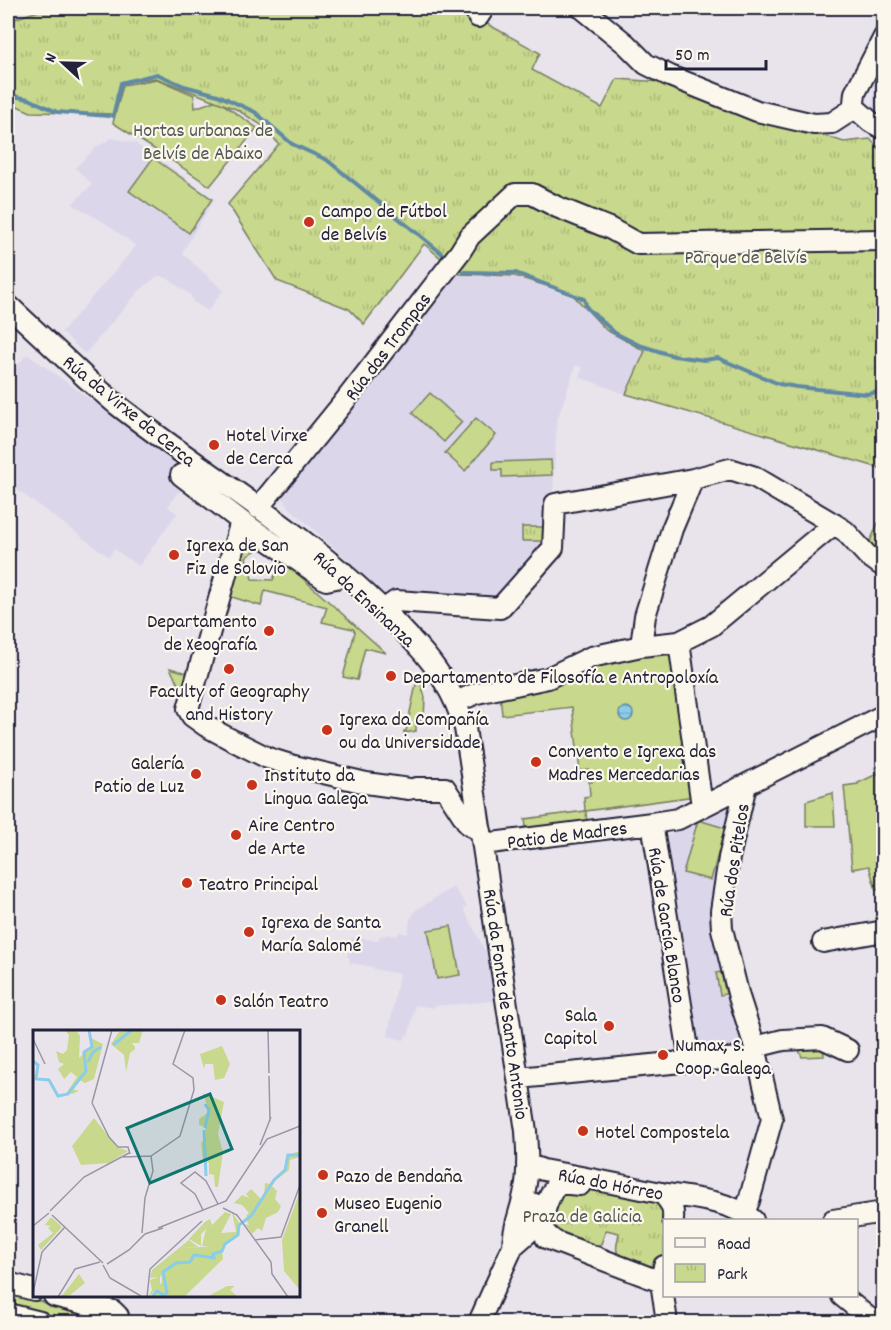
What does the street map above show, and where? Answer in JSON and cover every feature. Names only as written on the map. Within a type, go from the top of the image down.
[{"type":"street","points":[[582,8],[626,44],[646,64],[757,111],[823,124],[832,123],[855,108]]},
{"type":"street","points":[[884,37],[855,93],[854,103],[855,108],[870,122],[884,129]]},
{"type":"street","name":"Rúa das Trompas","points":[[258,508],[344,402],[470,236],[514,194],[532,194],[609,228],[638,244],[884,240]]},
{"type":"street","name":"Rúa da Virxe da Cerca","points":[[8,305],[121,408],[258,508]]},
{"type":"street","points":[[383,610],[396,601],[500,608],[553,548],[555,504],[693,479],[730,469],[755,477],[834,524],[845,531],[867,555],[884,567]]},
{"type":"street","points":[[181,475],[241,521],[326,580],[344,573]]},
{"type":"street","points":[[641,646],[645,616],[672,529],[693,479]]},
{"type":"street","name":"Rúa da Ensinanza","points":[[258,508],[344,573],[383,610],[431,662],[445,682],[456,702],[465,729],[482,837]]},
{"type":"street","points":[[241,521],[188,710],[192,716],[268,758],[294,766],[366,783],[413,789],[445,788],[469,825],[482,837]]},
{"type":"street","points":[[456,702],[477,693],[548,678],[591,657],[641,646],[679,642],[711,626],[834,524]]},
{"type":"street","points":[[679,642],[702,806]]},
{"type":"street","name":"Patio de Madres","points":[[482,837],[678,819],[884,715]]},
{"type":"street","name":"Rúa dos Pitelos","points":[[746,785],[729,858],[722,929],[739,997],[748,1053],[772,1119],[749,1201],[749,1217]]},
{"type":"street","name":"Rúa de García Blanco","points":[[652,823],[690,1062]]},
{"type":"street","name":"Rúa da Fonte de Santo Antonio","points":[[482,837],[536,1199],[529,1232]]},
{"type":"street","points":[[823,942],[884,931]]},
{"type":"street","points":[[519,1078],[690,1062],[748,1053],[783,1040],[822,1038],[848,1050]]},
{"type":"street","points":[[479,1323],[513,1246],[513,1233],[532,1177]]},
{"type":"street","name":"Rúa do Hórreo","points":[[532,1177],[661,1192],[697,1199],[749,1217]]},
{"type":"street","points":[[556,1242],[545,1232],[543,1222],[548,1198],[558,1182],[652,1199],[661,1192],[669,1200],[674,1210],[673,1219]]},
{"type":"street","points":[[844,1219],[884,1212]]},
{"type":"street","points":[[513,1246],[529,1232],[663,1274]]},
{"type":"street","points":[[8,1283],[33,1290]]},
{"type":"street","points":[[58,1297],[113,1311],[118,1316],[117,1323]]},
{"type":"street","points":[[666,1297],[668,1320]]},
{"type":"street","points":[[843,1297],[874,1323]]},
{"type":"street","points":[[8,1314],[40,1323]]},
{"type":"shaded area","points":[[883,65],[883,117],[872,111],[874,84]]},
{"type":"shaded area","points":[[112,138],[135,143],[214,199],[182,253],[223,290],[208,311],[192,301],[190,295],[167,278],[159,276],[139,291],[85,354],[62,332],[136,246],[105,223],[72,204],[92,184],[75,168],[95,148]]},
{"type":"shaded area","points":[[454,271],[515,275],[576,299],[606,330],[645,351],[625,394],[579,377],[583,368],[576,365],[557,420],[550,551],[498,607],[388,597],[291,509],[279,494]]},
{"type":"shaded area","points":[[26,355],[94,402],[97,401],[118,417],[117,420],[191,474],[168,507],[177,513],[139,566],[114,549],[109,557],[8,483],[8,377]]},
{"type":"shaded area","points":[[728,803],[736,810],[721,853],[747,1050],[696,1053],[665,842],[670,834]]},
{"type":"shaded area","points":[[453,887],[467,906],[464,909],[486,950],[495,1001],[434,1006],[433,1008],[415,1005],[408,1036],[406,1035],[404,1040],[388,1036],[399,974],[349,963],[350,958],[347,957],[351,938],[377,941],[381,935],[397,936],[399,932],[408,934],[410,919],[416,910]]},
{"type":"green space","name":"Parque de Belvís","points":[[47,8],[448,8],[471,20],[482,21],[540,53],[532,70],[602,108],[617,79],[662,82],[844,142],[870,139],[884,154],[883,469],[626,394],[645,351],[606,330],[572,294],[515,276],[460,274],[424,244],[364,324],[349,309],[277,281],[228,204],[279,144],[260,124],[236,109],[156,78],[126,82],[121,86],[114,114],[31,112],[8,102],[8,24],[17,18]]},
{"type":"green space","name":"Hortas urbanas de Belvís de Abaixo","points":[[157,79],[194,95],[195,108],[217,100],[257,128],[210,186],[113,123],[123,85]]},
{"type":"green space","points":[[153,158],[212,199],[189,233],[129,191]]},
{"type":"green space","points":[[430,393],[462,422],[444,442],[412,413]]},
{"type":"green space","points":[[476,418],[496,435],[465,471],[445,453]]},
{"type":"green space","points":[[551,460],[552,475],[502,477],[502,470],[493,470],[493,462]]},
{"type":"green space","points":[[878,523],[883,523],[883,554],[869,544]]},
{"type":"green space","points":[[522,527],[546,527],[546,541],[522,541]]},
{"type":"green space","points":[[247,532],[264,545],[246,557],[252,579],[273,580],[281,559],[386,653],[365,648],[357,680],[343,677],[355,632],[353,629],[322,622],[327,607],[265,591],[261,606],[232,597],[227,599]]},
{"type":"green space","points":[[673,646],[695,796],[586,811],[587,824],[520,833],[519,829],[526,827],[525,819],[585,811],[584,797],[590,796],[589,782],[592,782],[590,770],[580,771],[572,707],[502,715],[500,694],[599,658]]},
{"type":"green space","points":[[170,668],[188,673],[183,688],[180,688]]},
{"type":"green space","points":[[418,675],[425,697],[424,720],[416,721],[416,731],[404,733],[406,731]]},
{"type":"green space","points":[[883,764],[883,887],[876,890],[869,866],[852,869],[844,786],[858,784],[877,774],[875,768]]},
{"type":"green space","points":[[833,793],[835,826],[806,826],[806,801]]},
{"type":"green space","points":[[698,820],[725,828],[711,880],[683,873]]},
{"type":"green space","points":[[451,926],[460,975],[437,979],[428,930]]},
{"type":"green space","points":[[721,972],[726,994],[720,995],[716,973]]},
{"type":"green space","points":[[796,1043],[823,1043],[824,1056],[802,1057]]},
{"type":"green space","name":"Praza de Galicia","points":[[572,1186],[658,1202],[664,1208],[663,1258],[655,1266],[647,1267],[619,1257],[617,1248],[619,1233],[606,1230],[601,1244],[596,1247],[552,1231],[553,1197]]},
{"type":"green space","points":[[8,1293],[110,1319],[109,1322],[74,1322],[8,1305]]},
{"type":"water","points":[[623,707],[629,707],[633,714],[629,721],[623,721],[619,717],[619,711]]},
{"type":"waterway","points":[[113,116],[121,83],[157,74],[184,86],[218,95],[255,112],[292,144],[327,160],[445,256]]},
{"type":"waterway","points":[[8,95],[29,99],[57,112],[109,116]]},
{"type":"waterway","points":[[463,272],[516,273],[584,299],[587,308],[615,333],[639,345],[674,356],[704,360],[718,358],[779,384],[867,394],[884,391]]},
{"type":"place","name":"Campo de Fútbol de Belvís","points":[[309,222]]},
{"type":"place","name":"Hotel Virxe de Cerca","points":[[214,445]]},
{"type":"place","name":"Igrexa de San Fiz de Solovio","points":[[174,555]]},
{"type":"place","name":"Departamento de Xeografía","points":[[269,631]]},
{"type":"place","name":"Faculty of Geography and History","points":[[229,669]]},
{"type":"place","name":"Departamento de Filosofía e Antropoloxía","points":[[391,676]]},
{"type":"place","name":"Igrexa da Compañía ou da Universidade","points":[[327,730]]},
{"type":"place","name":"Convento e Igrexa das Madres Mercedarias","points":[[536,762]]},
{"type":"place","name":"Galería Patio de Luz","points":[[196,774]]},
{"type":"place","name":"Instituto da Lingua Galega","points":[[252,785]]},
{"type":"place","name":"Aire Centro de Arte","points":[[236,835]]},
{"type":"place","name":"Teatro Principal","points":[[187,883]]},
{"type":"place","name":"Igrexa de Santa María Salomé","points":[[249,932]]},
{"type":"place","name":"Salón Teatro","points":[[221,1000]]},
{"type":"place","name":"Sala Capitol","points":[[609,1026]]},
{"type":"place","name":"Numax, S. Coop. Galega","points":[[663,1055]]},
{"type":"place","name":"Hotel Compostela","points":[[583,1131]]},
{"type":"place","name":"Pazo de Bendaña","points":[[323,1175]]},
{"type":"place","name":"Museo Eugenio Granell","points":[[322,1213]]}]
